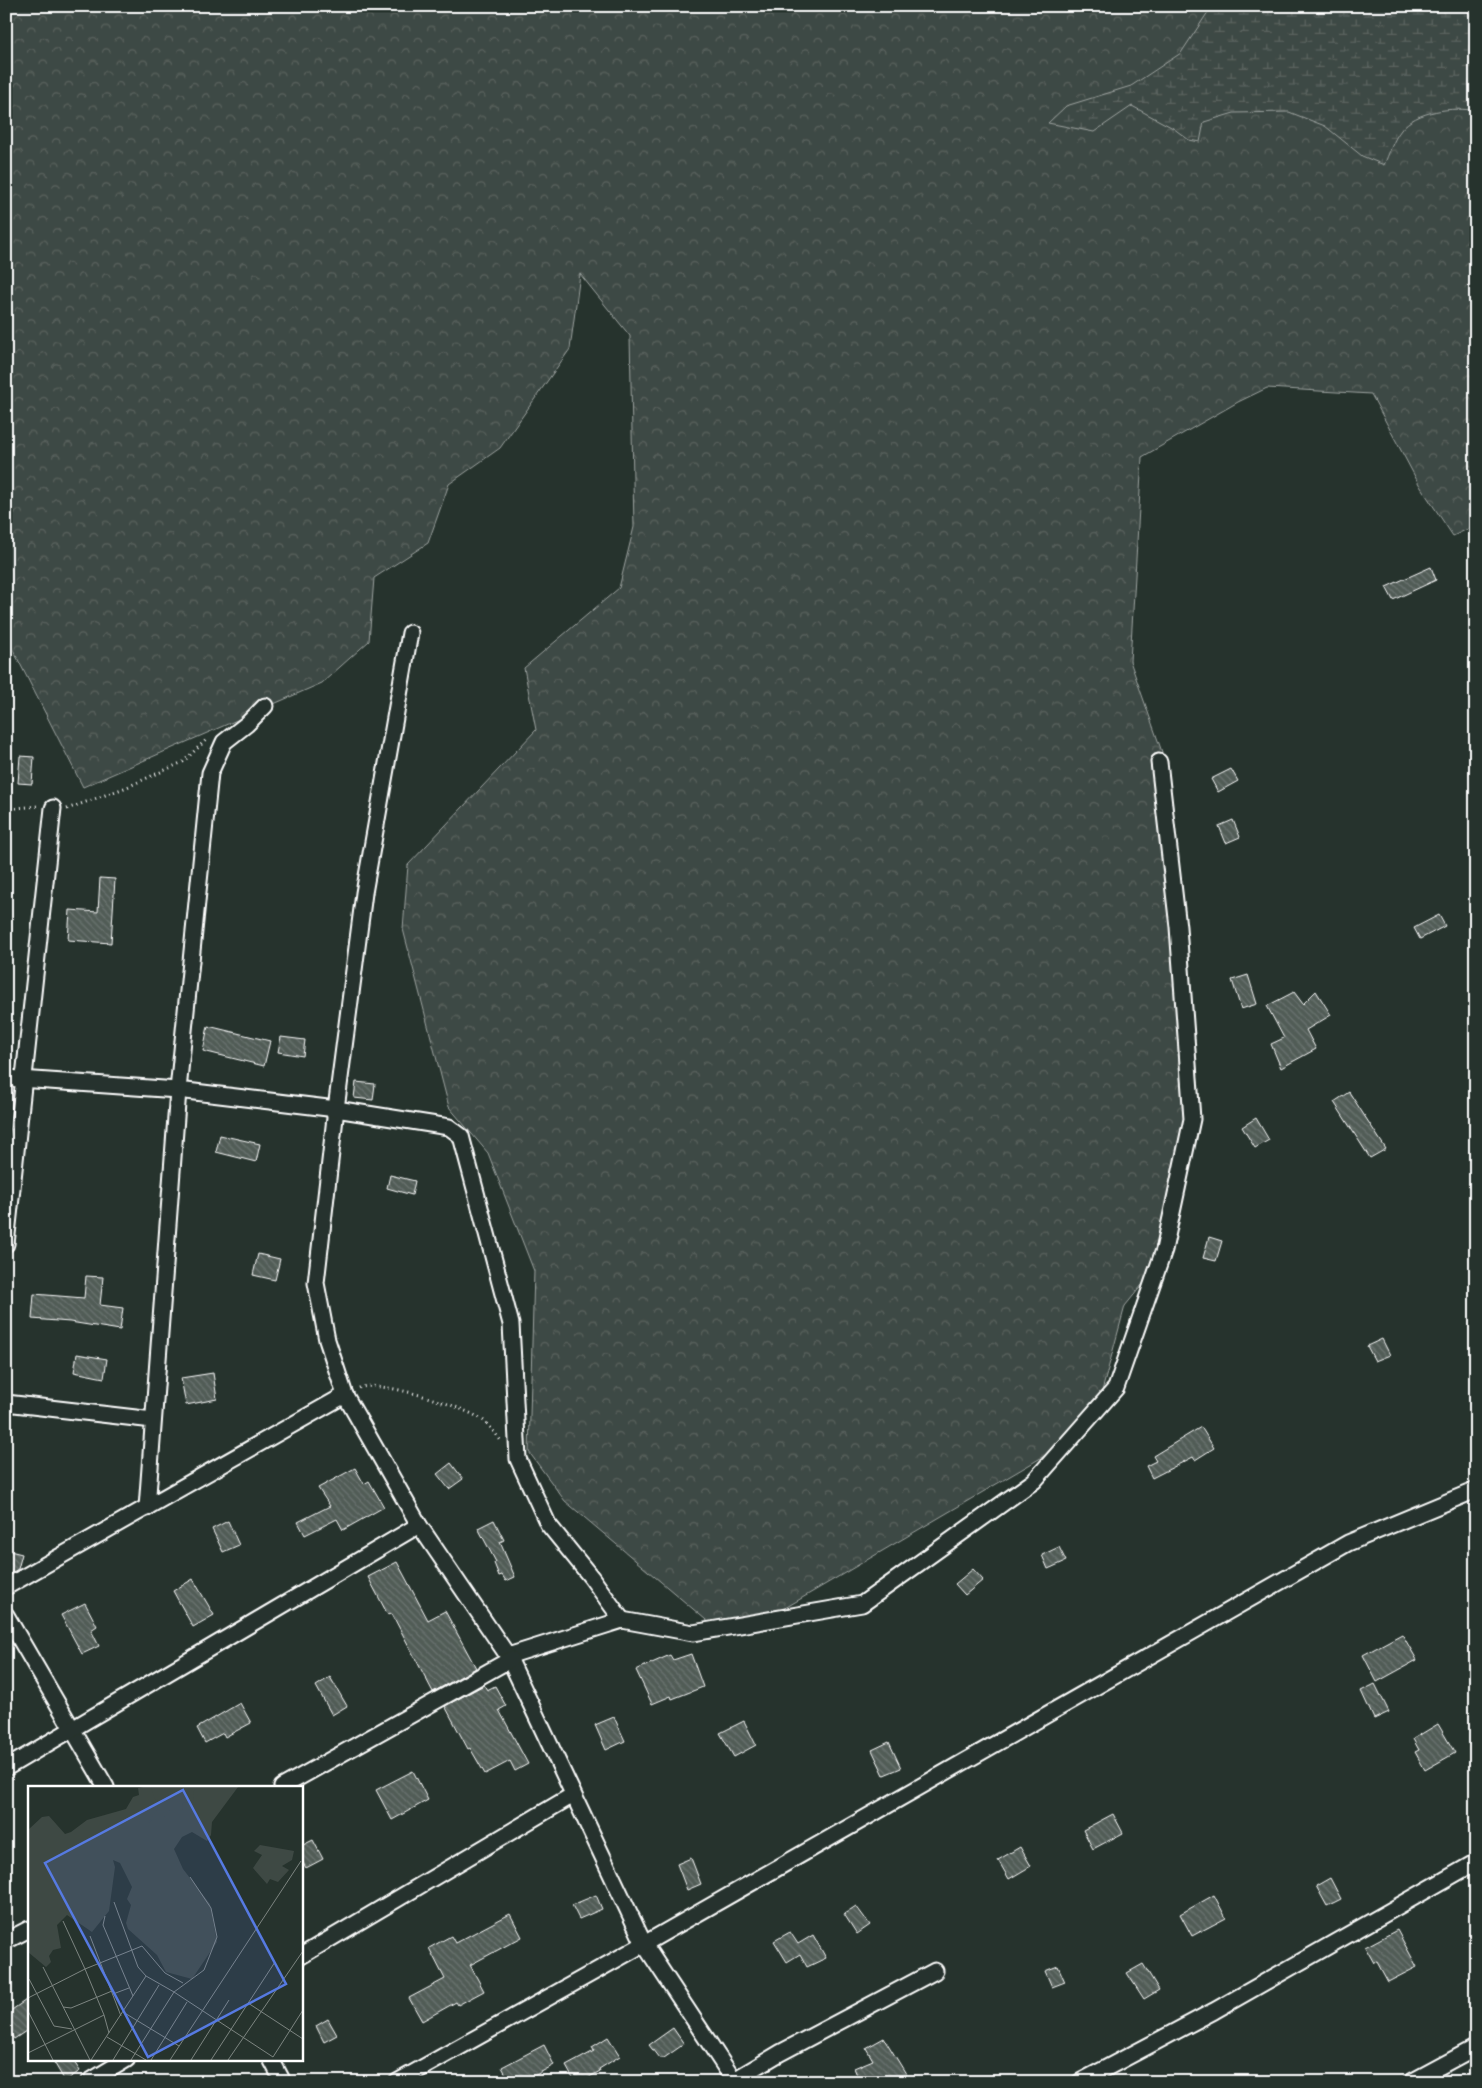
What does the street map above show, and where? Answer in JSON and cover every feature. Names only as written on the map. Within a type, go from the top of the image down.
[{"type":"street","points":[[410,633],[364,892],[316,1283],[327,1340],[345,1395],[419,1525],[510,1657],[644,1944],[733,2081],[935,1971]]},
{"type":"street","points":[[147,1508],[178,1090],[210,773],[224,742],[247,724],[265,706]]},
{"type":"street","points":[[284,1786],[510,1657],[622,1620],[693,1633],[862,1604],[1034,1481],[1116,1388],[1164,1250],[1192,1119],[1178,927],[1159,762]]},
{"type":"street","points":[[6,1244],[53,808]]},
{"type":"street","points":[[6,1078],[178,1090],[336,1109],[449,1126],[460,1136],[511,1324],[518,1459],[548,1524],[591,1577],[622,1620]]},
{"type":"street","points":[[6,1588],[345,1395]]},
{"type":"street","points":[[6,1403],[153,1420]]},
{"type":"street","points":[[396,2082],[644,1944],[1348,1543],[1476,1490]]},
{"type":"street","points":[[6,1768],[419,1525]]},
{"type":"street","points":[[6,1615],[71,1730],[105,1786]]},
{"type":"street","points":[[302,1955],[573,1795]]},
{"type":"street","points":[[1081,2081],[1214,2011],[1476,1862]]},
{"type":"street","points":[[6,1941],[28,1929]]},
{"type":"street","points":[[1411,2082],[1476,2047]]},
{"type":"street","points":[[89,2082],[125,2060]]},
{"type":"street","points":[[272,2060],[283,2082]]},
{"type":"path","points":[[6,809],[35,806],[70,810],[183,762],[212,734]]},
{"type":"path","points":[[345,1395],[362,1386],[380,1386],[443,1402],[483,1420],[518,1459]]},
{"type":"green space","points":[[6,6],[1476,6],[1476,525],[1453,536],[1420,486],[1371,394],[1267,388],[1238,402],[1142,457],[1130,661],[1162,752],[1198,1082],[1155,1269],[1125,1306],[1092,1428],[773,1615],[712,1625],[565,1501],[529,1452],[534,1271],[488,1153],[449,1107],[403,929],[408,865],[536,730],[524,668],[619,588],[634,527],[630,336],[580,274],[570,349],[500,448],[449,484],[428,543],[374,578],[369,641],[322,683],[83,787],[6,636]]},
{"type":"green space","points":[[1212,6],[1476,6],[1476,111],[1457,109],[1436,111],[1416,118],[1398,134],[1384,165],[1362,156],[1325,126],[1289,112],[1234,113],[1204,122],[1200,142],[1189,140],[1173,128],[1132,106],[1094,132],[1048,123],[1066,106],[1131,86],[1181,53]]},
{"type":"building","points":[[1431,567],[1436,580],[1393,600],[1386,587]]},
{"type":"building","points":[[20,756],[34,757],[32,784],[18,783]]},
{"type":"building","points":[[1231,769],[1238,781],[1218,792],[1211,779]]},
{"type":"building","points":[[1233,820],[1240,837],[1226,843],[1219,826]]},
{"type":"building","points":[[100,878],[115,879],[111,943],[68,940],[70,910],[98,912]]},
{"type":"building","points":[[1439,915],[1445,926],[1420,939],[1414,928]]},
{"type":"building","points":[[1248,975],[1257,1004],[1241,1009],[1232,980]]},
{"type":"building","points":[[1316,991],[1331,1015],[1306,1030],[1316,1049],[1281,1068],[1271,1044],[1284,1038],[1267,1006],[1294,992],[1303,1004]]},
{"type":"building","points":[[208,1026],[270,1041],[264,1066],[203,1051]]},
{"type":"building","points":[[281,1037],[305,1040],[303,1056],[278,1052]]},
{"type":"building","points":[[356,1082],[375,1084],[373,1100],[354,1098]]},
{"type":"building","points":[[1349,1092],[1386,1149],[1370,1158],[1334,1102]]},
{"type":"building","points":[[1256,1118],[1269,1140],[1255,1148],[1242,1127]]},
{"type":"building","points":[[220,1135],[260,1144],[256,1162],[216,1152]]},
{"type":"building","points":[[390,1175],[415,1181],[412,1195],[387,1188]]},
{"type":"building","points":[[1209,1237],[1222,1241],[1216,1261],[1203,1258]]},
{"type":"building","points":[[258,1254],[280,1259],[275,1280],[253,1275]]},
{"type":"building","points":[[86,1276],[103,1277],[100,1305],[123,1308],[120,1330],[70,1322],[32,1319],[34,1294],[84,1298]]},
{"type":"building","points":[[1382,1339],[1390,1355],[1375,1361],[1367,1346]]},
{"type":"building","points":[[77,1354],[107,1359],[104,1378],[74,1372]]},
{"type":"building","points":[[213,1373],[217,1399],[186,1405],[181,1378]]},
{"type":"building","points":[[1201,1427],[1214,1448],[1195,1460],[1193,1457],[1152,1478],[1146,1466],[1156,1461],[1153,1456]]},
{"type":"building","points":[[451,1463],[463,1479],[449,1489],[437,1474]]},
{"type":"building","points":[[355,1468],[364,1484],[369,1481],[384,1507],[343,1530],[337,1519],[305,1535],[298,1522],[330,1506],[318,1488]]},
{"type":"building","points":[[494,1520],[504,1540],[500,1542],[515,1577],[506,1581],[502,1575],[499,1576],[494,1563],[496,1562],[478,1528]]},
{"type":"building","points":[[228,1521],[239,1545],[223,1552],[212,1529]]},
{"type":"building","points":[[1059,1547],[1066,1561],[1048,1569],[1042,1555]]},
{"type":"building","points":[[6,1550],[22,1554],[18,1569],[6,1576]]},
{"type":"building","points":[[397,1562],[428,1620],[445,1611],[476,1668],[433,1692],[392,1614],[388,1615],[368,1577]]},
{"type":"building","points":[[973,1569],[983,1580],[965,1595],[955,1584]]},
{"type":"building","points":[[193,1579],[214,1615],[193,1627],[173,1591]]},
{"type":"building","points":[[85,1603],[97,1626],[91,1630],[99,1646],[82,1654],[61,1615]]},
{"type":"building","points":[[1402,1634],[1417,1660],[1377,1682],[1363,1655]]},
{"type":"building","points":[[691,1654],[703,1687],[672,1699],[671,1696],[652,1704],[636,1670],[670,1655],[673,1660]]},
{"type":"building","points":[[330,1677],[347,1706],[332,1715],[316,1686]]},
{"type":"building","points":[[1375,1684],[1389,1712],[1374,1719],[1361,1691]]},
{"type":"building","points":[[484,1685],[487,1690],[495,1686],[506,1706],[499,1710],[528,1764],[515,1771],[510,1761],[485,1774],[470,1748],[468,1749],[445,1706]]},
{"type":"building","points":[[240,1703],[251,1723],[225,1737],[223,1733],[205,1743],[197,1728]]},
{"type":"building","points":[[614,1717],[625,1741],[606,1750],[595,1725]]},
{"type":"building","points":[[744,1721],[756,1745],[734,1757],[720,1733]]},
{"type":"building","points":[[1438,1724],[1455,1753],[1425,1770],[1415,1752],[1419,1750],[1413,1739]]},
{"type":"building","points":[[889,1742],[901,1768],[884,1775],[872,1750]]},
{"type":"building","points":[[413,1771],[428,1800],[392,1820],[376,1790]]},
{"type":"building","points":[[1113,1814],[1123,1833],[1093,1849],[1083,1830]]},
{"type":"building","points":[[313,1840],[323,1859],[306,1868],[302,1862],[302,1846]]},
{"type":"building","points":[[1020,1847],[1031,1866],[1009,1879],[998,1860]]},
{"type":"building","points":[[691,1858],[701,1884],[687,1890],[677,1864]]},
{"type":"building","points":[[1330,1878],[1341,1899],[1327,1906],[1316,1886]]},
{"type":"building","points":[[596,1895],[602,1909],[579,1919],[572,1905]]},
{"type":"building","points":[[1214,1895],[1226,1918],[1192,1936],[1180,1914]]},
{"type":"building","points":[[856,1906],[870,1925],[857,1934],[844,1914]]},
{"type":"building","points":[[510,1914],[522,1937],[470,1965],[484,1991],[458,2005],[456,2002],[422,2021],[409,1998],[445,1979],[429,1948],[451,1936],[455,1943]]},
{"type":"building","points":[[1397,1930],[1417,1967],[1388,1982],[1377,1962],[1374,1963],[1365,1947]]},
{"type":"building","points":[[790,1932],[798,1944],[813,1935],[826,1958],[807,1967],[800,1954],[787,1962],[774,1941]]},
{"type":"building","points":[[1143,1964],[1159,1990],[1144,1999],[1127,1973]]},
{"type":"building","points":[[1058,1966],[1065,1982],[1052,1987],[1045,1971]]},
{"type":"building","points":[[28,1999],[28,2030],[14,2039],[6,2028],[6,2014]]},
{"type":"building","points":[[328,2019],[337,2035],[324,2042],[316,2026]]},
{"type":"building","points":[[673,2028],[684,2044],[664,2058],[659,2058],[649,2045]]},
{"type":"building","points":[[608,2037],[620,2056],[581,2082],[575,2082],[566,2066],[594,2051],[592,2047]]},
{"type":"building","points":[[884,2038],[911,2082],[860,2082],[854,2068],[873,2060],[866,2048]]},
{"type":"building","points":[[544,2045],[554,2065],[523,2082],[510,2082],[502,2067]]},
{"type":"building","points":[[53,2060],[73,2060],[80,2071],[65,2081]]}]
